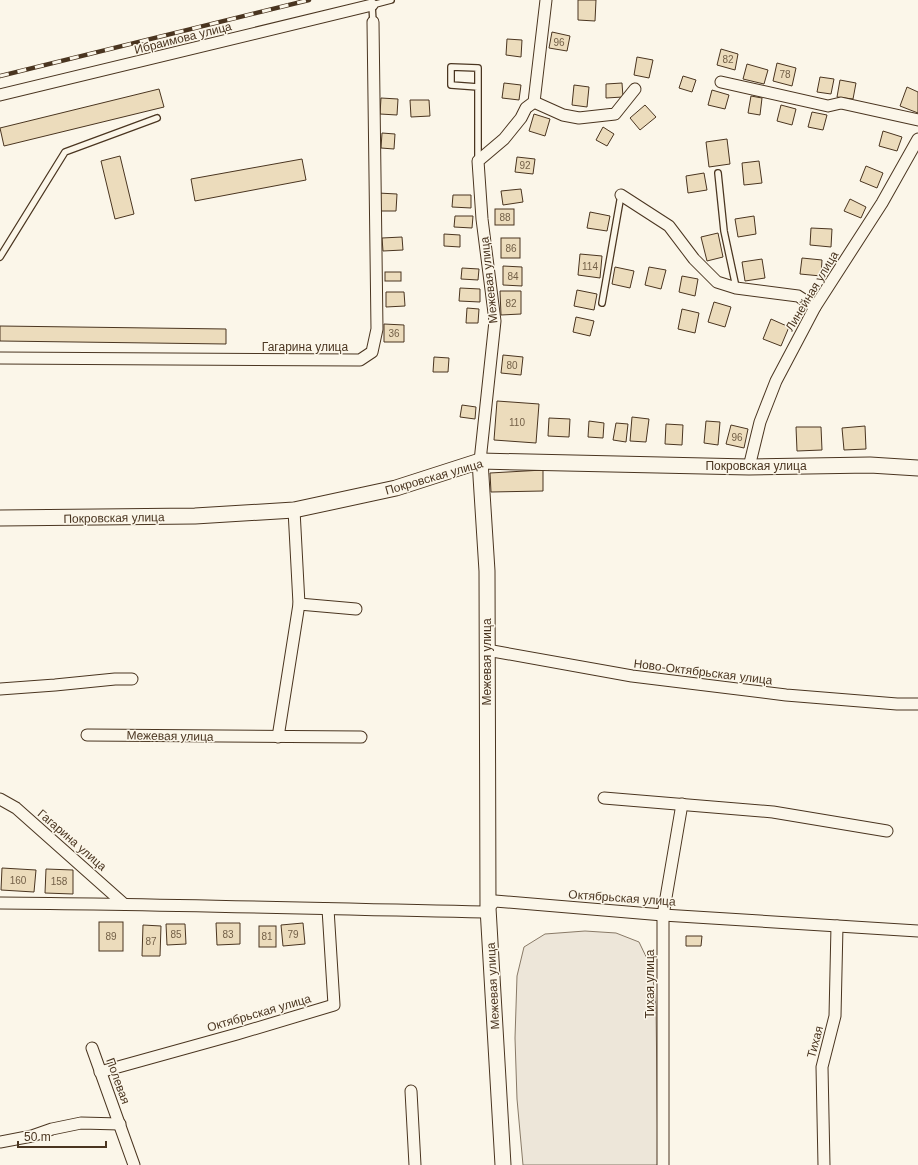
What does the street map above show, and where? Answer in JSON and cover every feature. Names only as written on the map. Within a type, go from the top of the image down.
[{"type":"street","points":[[478,161],[504,139],[521,118],[526,108],[534,102],[546,0]]},
{"type":"street","name":"Ибраимова улица","points":[[0,95],[372,5]]},
{"type":"street","name":"Гагарина улица","points":[[0,358],[360,360],[372,352],[377,329],[373,22]]},
{"type":"street","points":[[720,82],[828,106],[841,103],[918,120]]},
{"type":"street","points":[[534,102],[563,115],[579,118],[615,114],[634,89]]},
{"type":"street","name":"Линейная улица","points":[[749,467],[760,422],[776,381],[815,307],[882,203],[918,139]]},
{"type":"street","name":"Межевая улица","points":[[478,161],[482,219],[495,321],[480,461],[487,571],[488,908],[503,1165]]},
{"type":"street","points":[[621,195],[669,226],[694,259],[717,282],[736,288],[798,296],[815,307]]},
{"type":"street","name":"Покровская улица","points":[[0,518],[195,516],[294,510],[396,488],[480,461],[749,467],[870,465],[918,468]]},
{"type":"street","points":[[278,737],[299,604],[294,510]]},
{"type":"street","points":[[299,604],[356,609]]},
{"type":"street","name":"Ново-Октябрьская улица","points":[[487,650],[632,676],[786,695],[897,704],[918,704]]},
{"type":"street","points":[[0,689],[115,679],[132,679]]},
{"type":"street","name":"Межевая улица","points":[[87,735],[361,738]]},
{"type":"street","points":[[604,798],[773,812],[887,831]]},
{"type":"street","name":"Гагарина улица","points":[[0,799],[16,808],[124,904]]},
{"type":"street","name":"Тихая улица","points":[[663,1165],[663,915],[682,804]]},
{"type":"street","name":"Октябрьская улица","points":[[0,903],[124,904],[484,912],[495,901],[663,915],[918,931]]},
{"type":"street","name":"Октябрьская улица","points":[[100,1072],[334,1005],[328,909]]},
{"type":"street","name":"Тихая","points":[[824,1165],[822,1067],[836,1016],[837,926]]},
{"type":"street","name":"Полевая","points":[[92,1048],[134,1165]]},
{"type":"street","points":[[411,1091],[415,1165]]},
{"type":"street","name":"Полевая","points":[[0,1142],[32,1136],[52,1129],[81,1123],[120,1124]]},
{"type":"lane","points":[[373,22],[372,5],[391,0]]},
{"type":"lane","name":"Межевая улица","points":[[478,87],[451,85],[451,67],[478,68],[478,87],[478,161]]},
{"type":"lane","points":[[0,257],[65,152],[157,118]]},
{"type":"lane","points":[[718,173],[724,231],[736,288]]},
{"type":"lane","points":[[602,303],[621,195]]},
{"type":"shaded area","points":[[585,931],[616,933],[639,942],[652,969],[656,1007],[658,1165],[523,1165],[517,1099],[515,1038],[517,976],[524,947],[545,934]]},
{"type":"building","points":[[578,0],[596,0],[595,21],[578,20]]},
{"type":"building","points":[[552,32],[570,36],[567,51],[549,48]]},
{"type":"building","points":[[507,39],[522,40],[521,57],[506,55]]},
{"type":"building","points":[[721,49],[738,54],[735,70],[717,65]]},
{"type":"building","points":[[637,57],[653,60],[649,78],[634,75]]},
{"type":"building","points":[[777,63],[796,68],[792,86],[773,81]]},
{"type":"building","points":[[747,64],[768,70],[764,84],[743,79]]},
{"type":"building","points":[[683,76],[696,80],[692,92],[679,88]]},
{"type":"building","points":[[820,77],[834,79],[831,94],[817,92]]},
{"type":"building","points":[[840,80],[856,83],[853,99],[837,97]]},
{"type":"building","points":[[504,83],[521,85],[519,100],[502,98]]},
{"type":"building","points":[[622,83],[623,97],[606,98],[606,84]]},
{"type":"building","points":[[574,85],[589,87],[587,107],[572,105]]},
{"type":"building","points":[[907,87],[918,92],[918,113],[900,106]]},
{"type":"building","points":[[159,89],[164,107],[4,146],[0,128]]},
{"type":"building","points":[[712,90],[729,95],[725,109],[708,105]]},
{"type":"building","points":[[751,96],[762,98],[760,115],[748,113]]},
{"type":"building","points":[[381,98],[398,99],[397,115],[380,114]]},
{"type":"building","points":[[410,100],[429,100],[430,116],[411,117]]},
{"type":"building","points":[[645,105],[656,117],[640,130],[630,118]]},
{"type":"building","points":[[781,105],[796,109],[792,125],[777,121]]},
{"type":"building","points":[[812,112],[827,115],[823,130],[808,127]]},
{"type":"building","points":[[534,114],[550,119],[545,136],[529,131]]},
{"type":"building","points":[[603,127],[614,134],[607,146],[596,140]]},
{"type":"building","points":[[883,131],[902,137],[897,151],[879,146]]},
{"type":"building","points":[[382,133],[395,134],[394,149],[381,148]]},
{"type":"building","points":[[727,139],[730,164],[709,167],[706,142]]},
{"type":"building","points":[[120,156],[134,214],[115,219],[101,161]]},
{"type":"building","points":[[517,157],[535,159],[533,174],[515,172]]},
{"type":"building","points":[[302,159],[306,180],[195,201],[191,179]]},
{"type":"building","points":[[759,161],[762,183],[744,185],[742,163]]},
{"type":"building","points":[[866,166],[883,173],[877,188],[860,181]]},
{"type":"building","points":[[704,173],[707,190],[688,193],[686,176]]},
{"type":"building","points":[[521,189],[523,202],[503,205],[501,191]]},
{"type":"building","points":[[378,193],[397,194],[396,211],[378,211]]},
{"type":"building","points":[[453,195],[471,195],[471,208],[452,207]]},
{"type":"building","points":[[850,199],[866,207],[861,218],[844,211]]},
{"type":"building","points":[[495,209],[514,209],[514,225],[495,225]]},
{"type":"building","points":[[590,212],[610,216],[607,231],[587,228]]},
{"type":"building","points":[[455,216],[473,216],[472,228],[454,227]]},
{"type":"building","points":[[754,216],[756,234],[738,237],[735,219]]},
{"type":"building","points":[[811,228],[832,229],[831,247],[810,245]]},
{"type":"building","points":[[718,233],[723,257],[707,261],[701,237]]},
{"type":"building","points":[[444,234],[460,235],[460,247],[444,246]]},
{"type":"building","points":[[402,237],[403,250],[383,251],[382,238]]},
{"type":"building","points":[[501,238],[520,238],[520,258],[501,258]]},
{"type":"building","points":[[580,254],[602,256],[600,278],[578,275]]},
{"type":"building","points":[[802,258],[822,260],[821,276],[800,274]]},
{"type":"building","points":[[762,259],[765,278],[745,281],[742,262]]},
{"type":"building","points":[[503,266],[522,267],[522,286],[503,285]]},
{"type":"building","points":[[615,267],[634,271],[630,288],[612,284]]},
{"type":"building","points":[[649,267],[666,270],[661,289],[645,285]]},
{"type":"building","points":[[462,268],[479,269],[478,280],[461,279]]},
{"type":"building","points":[[385,272],[401,272],[401,281],[385,281]]},
{"type":"building","points":[[682,276],[698,279],[695,296],[679,292]]},
{"type":"building","points":[[460,288],[480,289],[480,302],[459,301]]},
{"type":"building","points":[[577,290],[597,294],[594,310],[574,306]]},
{"type":"building","points":[[500,291],[521,291],[521,314],[501,315]]},
{"type":"building","points":[[386,292],[404,292],[405,306],[386,307]]},
{"type":"building","points":[[714,302],[731,307],[725,327],[708,322]]},
{"type":"building","points":[[467,308],[479,309],[478,323],[466,323]]},
{"type":"building","points":[[682,309],[699,313],[695,333],[678,329]]},
{"type":"building","points":[[576,317],[594,321],[590,336],[573,332]]},
{"type":"building","points":[[771,319],[789,327],[781,346],[763,339]]},
{"type":"building","points":[[384,324],[404,325],[404,342],[384,342]]},
{"type":"building","points":[[0,326],[226,329],[226,344],[0,341]]},
{"type":"building","points":[[503,355],[523,357],[521,375],[501,373]]},
{"type":"building","points":[[434,357],[449,358],[448,372],[433,372]]},
{"type":"building","points":[[497,401],[539,404],[536,443],[494,440]]},
{"type":"building","points":[[462,405],[476,407],[475,419],[460,417]]},
{"type":"building","points":[[632,417],[649,419],[646,442],[630,441]]},
{"type":"building","points":[[549,418],[570,419],[569,437],[548,436]]},
{"type":"building","points":[[589,421],[604,423],[603,438],[588,437]]},
{"type":"building","points":[[706,421],[720,422],[718,445],[704,443]]},
{"type":"building","points":[[616,423],[628,424],[626,442],[613,440]]},
{"type":"building","points":[[666,424],[683,425],[682,445],[665,444]]},
{"type":"building","points":[[731,425],[748,429],[744,448],[726,444]]},
{"type":"building","points":[[865,426],[866,449],[844,450],[842,428]]},
{"type":"building","points":[[796,427],[821,427],[822,450],[797,451]]},
{"type":"building","points":[[543,470],[543,491],[491,492],[490,473]]},
{"type":"building","points":[[2,868],[36,870],[34,892],[1,890]]},
{"type":"building","points":[[46,869],[73,870],[73,894],[45,893]]},
{"type":"building","points":[[99,922],[123,922],[123,951],[99,951]]},
{"type":"building","points":[[216,923],[240,923],[240,944],[217,945]]},
{"type":"building","points":[[303,923],[305,944],[283,946],[281,925]]},
{"type":"building","points":[[166,924],[185,924],[186,944],[167,945]]},
{"type":"building","points":[[143,925],[161,926],[160,956],[142,956]]},
{"type":"building","points":[[259,926],[276,926],[276,947],[259,947]]},
{"type":"building","points":[[686,936],[702,936],[701,946],[686,946]]},
{"type":"railway","points":[[0,76],[309,0]]}]
